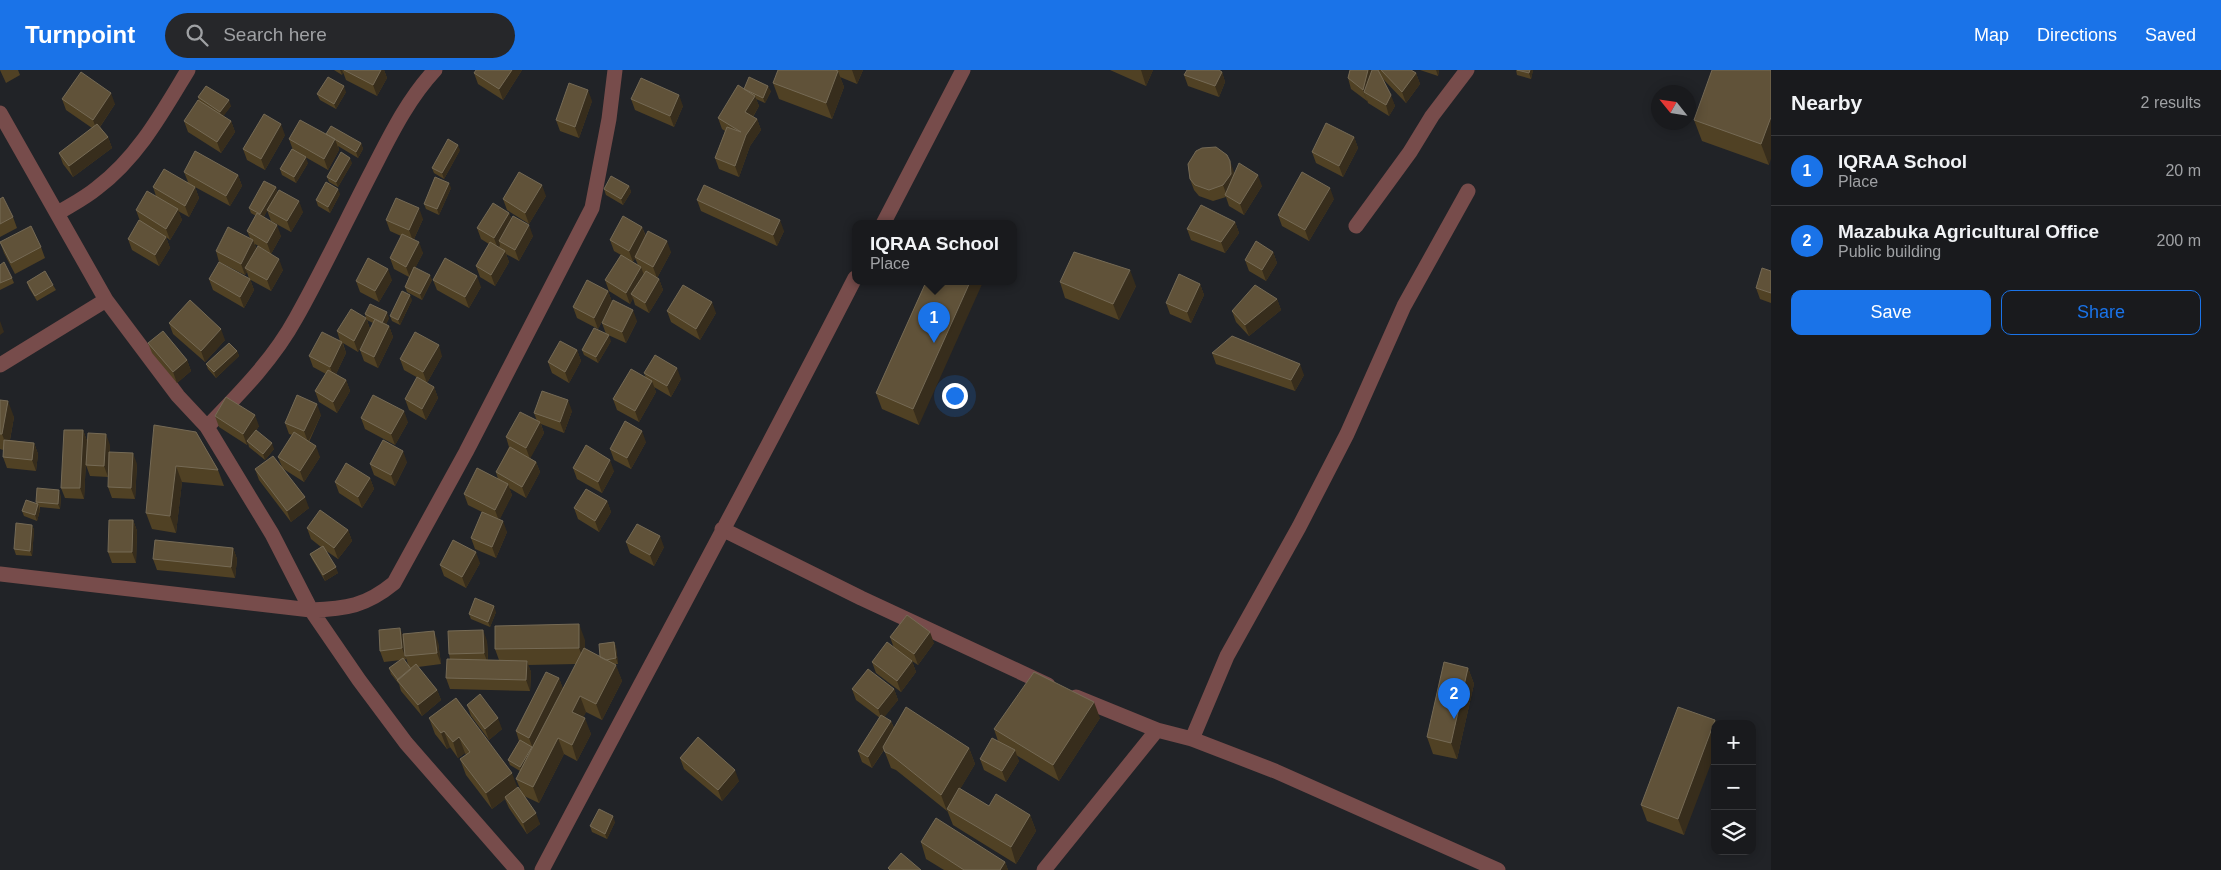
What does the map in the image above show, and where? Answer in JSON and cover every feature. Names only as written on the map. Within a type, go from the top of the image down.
[{"type":"street","points":[[58,213],[97,188],[128,160],[153,128],[188,70]]},
{"type":"street","points":[[207,427],[252,381],[275,353],[296,319],[399,119],[424,82],[435,70]]},
{"type":"street","points":[[0,574],[311,610],[336,609],[359,605],[378,596],[394,583],[592,208],[610,119],[615,70]]},
{"type":"street","points":[[885,220],[963,70]]},
{"type":"street","points":[[1356,226],[1410,152],[1432,116],[1467,70]]},
{"type":"street","points":[[0,112],[106,300],[178,396],[207,427],[272,534],[311,610],[359,680],[406,743],[517,870]]},
{"type":"street","points":[[1192,739],[1227,656],[1347,434],[1404,306],[1468,191]]},
{"type":"street","points":[[542,870],[722,529],[784,417],[852,284]]},
{"type":"street","points":[[0,365],[106,300]]},
{"type":"street","points":[[722,529],[861,598],[1062,691],[1157,730],[1192,739],[1275,771],[1498,870]]},
{"type":"street","points":[[1044,870],[1157,730]]},
{"type":"building","points":[[344,70],[381,70],[373,85]]},
{"type":"building","points":[[476,70],[512,70],[499,89],[474,73]]},
{"type":"building","points":[[778,70],[838,71],[826,103],[773,83]]},
{"type":"building","points":[[1187,70],[1219,70],[1222,72],[1215,86],[1184,75]]},
{"type":"building","points":[[1350,70],[1368,70],[1363,90],[1348,78]]},
{"type":"building","points":[[1372,70],[1378,70],[1391,95],[1386,105],[1364,92]]},
{"type":"building","points":[[1381,70],[1411,70],[1416,73],[1402,92]]},
{"type":"building","points":[[1517,70],[1530,70],[1529,73]]},
{"type":"building","points":[[1712,70],[1771,70],[1771,117],[1761,144],[1696,121],[1696,114]]},
{"type":"building","points":[[81,72],[111,93],[93,120],[62,99]]},
{"type":"building","points":[[328,77],[344,86],[334,104],[317,94]]},
{"type":"building","points":[[749,77],[768,86],[763,98],[744,89]]},
{"type":"building","points":[[641,78],[679,95],[670,116],[631,99]]},
{"type":"building","points":[[569,83],[588,90],[575,127],[556,120]]},
{"type":"building","points":[[738,85],[755,96],[745,112],[757,119],[746,135],[735,166],[715,158],[727,127],[741,132],[718,118]]},
{"type":"building","points":[[206,86],[229,100],[220,112],[198,97]]},
{"type":"building","points":[[198,100],[231,121],[217,142],[184,121]]},
{"type":"building","points":[[264,114],[281,124],[261,159],[243,149]]},
{"type":"building","points":[[300,120],[335,139],[324,159],[289,139]]},
{"type":"building","points":[[1326,123],[1354,137],[1339,166],[1312,152]]},
{"type":"building","points":[[97,124],[108,137],[69,166],[59,153]]},
{"type":"building","points":[[331,126],[361,143],[356,152],[326,134]]},
{"type":"building","points":[[448,139],[458,145],[442,173],[432,168]]},
{"type":"building","points":[[1216,147],[1227,155],[1230,161],[1231,174],[1223,185],[1209,190],[1195,185],[1190,179],[1188,164],[1196,151],[1202,148]]},
{"type":"building","points":[[292,149],[306,157],[294,177],[280,169]]},
{"type":"building","points":[[195,151],[238,175],[226,196],[184,172]]},
{"type":"building","points":[[341,152],[350,158],[336,182],[327,177]]},
{"type":"building","points":[[1239,163],[1258,175],[1240,204],[1225,195]]},
{"type":"building","points":[[164,169],[195,187],[185,206],[153,187]]},
{"type":"building","points":[[519,172],[542,185],[525,213],[503,199]]},
{"type":"building","points":[[1302,172],[1330,188],[1305,230],[1278,215]]},
{"type":"building","points":[[611,176],[629,186],[621,199],[604,189]]},
{"type":"building","points":[[435,177],[449,183],[437,209],[424,204]]},
{"type":"building","points":[[264,181],[276,187],[260,214],[249,208]]},
{"type":"building","points":[[326,182],[338,189],[328,207],[316,200]]},
{"type":"building","points":[[704,185],[780,220],[773,235],[697,200]]},
{"type":"building","points":[[279,190],[299,201],[287,221],[267,210]]},
{"type":"building","points":[[147,191],[178,209],[166,229],[136,210]]},
{"type":"building","points":[[3,197],[13,217],[0,224],[0,199]]},
{"type":"building","points":[[396,198],[419,208],[409,230],[386,220]]},
{"type":"building","points":[[493,203],[509,213],[494,238],[477,228]]},
{"type":"building","points":[[1201,205],[1235,222],[1221,242],[1187,229]]},
{"type":"building","points":[[257,213],[277,225],[267,243],[247,231]]},
{"type":"building","points":[[513,216],[529,225],[515,250],[499,241]]},
{"type":"building","points":[[623,216],[642,227],[629,251],[610,240]]},
{"type":"building","points":[[139,220],[166,237],[155,255],[128,239]]},
{"type":"building","points":[[31,226],[41,247],[11,263],[0,242]]},
{"type":"building","points":[[228,227],[253,240],[241,264],[216,251]]},
{"type":"building","points":[[648,231],[667,241],[653,267],[635,257]]},
{"type":"building","points":[[402,234],[419,242],[406,267],[390,258]]},
{"type":"building","points":[[1256,241],[1273,252],[1262,270],[1245,260]]},
{"type":"building","points":[[490,242],[505,251],[491,275],[476,266]]},
{"type":"building","points":[[258,246],[279,259],[267,280],[245,268]]},
{"type":"building","points":[[1074,252],[1130,270],[1113,304],[1060,282]]},
{"type":"building","points":[[621,255],[641,267],[626,293],[605,280]]},
{"type":"building","points":[[368,258],[388,269],[375,291],[356,281]]},
{"type":"building","points":[[445,258],[477,276],[465,297],[433,280]]},
{"type":"building","points":[[4,262],[12,278],[0,283],[0,265]]},
{"type":"building","points":[[219,262],[250,279],[240,297],[209,279]]},
{"type":"building","points":[[414,267],[430,275],[420,294],[405,287]]},
{"type":"building","points":[[1762,268],[1771,271],[1771,293],[1756,288]]},
{"type":"building","points":[[45,271],[53,285],[35,296],[27,282]]},
{"type":"building","points":[[646,271],[659,279],[645,303],[631,294]]},
{"type":"building","points":[[1179,274],[1200,284],[1187,312],[1166,303]]},
{"type":"building","points":[[587,280],[608,291],[594,318],[573,307]]},
{"type":"building","points":[[683,285],[712,302],[696,329],[667,311]]},
{"type":"building","points":[[925,285],[969,285],[913,409],[876,393]]},
{"type":"building","points":[[1255,285],[1277,299],[1245,325],[1232,311]]},
{"type":"building","points":[[402,291],[410,295],[398,320],[390,316]]},
{"type":"building","points":[[190,300],[221,329],[201,351],[169,323]]},
{"type":"building","points":[[613,300],[633,310],[622,332],[602,323]]},
{"type":"building","points":[[370,304],[387,312],[382,323],[365,314]]},
{"type":"building","points":[[351,309],[366,318],[354,341],[337,331]]},
{"type":"building","points":[[375,319],[389,326],[374,357],[360,350]]},
{"type":"building","points":[[594,328],[609,335],[596,357],[582,350]]},
{"type":"building","points":[[163,331],[187,360],[173,372],[148,343]]},
{"type":"building","points":[[322,332],[342,342],[330,367],[309,356]]},
{"type":"building","points":[[415,332],[439,345],[423,372],[400,359]]},
{"type":"building","points":[[1232,336],[1300,364],[1291,380],[1212,353]]},
{"type":"building","points":[[560,341],[577,350],[565,372],[548,362]]},
{"type":"building","points":[[229,343],[237,351],[214,372],[206,364]]},
{"type":"building","points":[[655,355],[677,368],[667,386],[644,373]]},
{"type":"building","points":[[631,369],[652,381],[635,411],[613,399]]},
{"type":"building","points":[[328,370],[346,380],[333,402],[315,391]]},
{"type":"building","points":[[417,377],[434,387],[422,409],[405,399]]},
{"type":"building","points":[[542,391],[568,400],[560,422],[534,413]]},
{"type":"building","points":[[297,395],[317,404],[304,431],[285,423]]},
{"type":"building","points":[[373,395],[404,411],[391,434],[361,418]]},
{"type":"building","points":[[226,397],[255,415],[243,434],[215,416]]},
{"type":"building","points":[[0,400],[8,401],[2,434],[0,434]]},
{"type":"building","points":[[520,412],[540,422],[526,448],[506,437]]},
{"type":"building","points":[[625,421],[642,431],[627,458],[610,449]]},
{"type":"building","points":[[154,425],[196,432],[218,470],[176,466],[170,516],[146,513]]},
{"type":"building","points":[[64,430],[83,430],[80,488],[61,488]]},
{"type":"building","points":[[256,430],[272,443],[263,454],[247,441]]},
{"type":"building","points":[[294,432],[316,446],[300,471],[278,457]]},
{"type":"building","points":[[88,433],[106,434],[104,466],[86,465]]},
{"type":"building","points":[[4,440],[34,443],[32,460],[3,457]]},
{"type":"building","points":[[383,440],[403,451],[391,475],[370,464]]},
{"type":"building","points":[[586,445],[610,460],[598,482],[573,468]]},
{"type":"building","points":[[510,447],[536,462],[522,487],[496,472]]},
{"type":"building","points":[[109,452],[133,453],[131,488],[108,487]]},
{"type":"building","points":[[273,456],[305,497],[287,511],[255,469]]},
{"type":"building","points":[[346,463],[370,478],[358,497],[335,482]]},
{"type":"building","points":[[477,468],[508,484],[495,510],[464,494]]},
{"type":"building","points":[[37,488],[59,490],[58,504],[36,502]]},
{"type":"building","points":[[586,489],[607,501],[595,521],[574,508]]},
{"type":"building","points":[[26,500],[38,504],[35,515],[22,511]]},
{"type":"building","points":[[320,510],[348,530],[334,548],[307,528]]},
{"type":"building","points":[[482,512],[503,521],[492,547],[471,538]]},
{"type":"building","points":[[109,520],[133,520],[132,552],[108,552]]},
{"type":"building","points":[[16,523],[32,525],[30,551],[14,549]]},
{"type":"building","points":[[637,524],[660,536],[650,555],[626,542]]},
{"type":"building","points":[[155,540],[233,548],[231,567],[153,559]]},
{"type":"building","points":[[453,540],[476,552],[462,577],[440,565]]},
{"type":"building","points":[[323,546],[336,567],[323,575],[310,554]]},
{"type":"building","points":[[475,598],[494,606],[488,622],[469,614]]},
{"type":"building","points":[[907,615],[930,632],[914,654],[890,637]]},
{"type":"building","points":[[579,624],[579,648],[495,649],[495,626]]},
{"type":"building","points":[[400,628],[402,648],[380,651],[379,630]]},
{"type":"building","points":[[483,630],[484,653],[449,654],[448,631]]},
{"type":"building","points":[[434,631],[437,653],[405,656],[403,634]]},
{"type":"building","points":[[614,642],[616,658],[606,660],[600,657],[599,644]]},
{"type":"building","points":[[887,642],[912,661],[897,681],[872,662]]},
{"type":"building","points":[[584,648],[616,665],[596,704],[580,696],[572,712],[585,718],[572,745],[558,738],[533,787],[516,779]]},
{"type":"building","points":[[403,658],[411,669],[398,680],[389,668]]},
{"type":"building","points":[[447,659],[527,661],[526,680],[446,678]]},
{"type":"building","points":[[1444,662],[1468,668],[1451,743],[1427,737]]},
{"type":"building","points":[[416,664],[437,690],[418,705],[397,680]]},
{"type":"building","points":[[868,669],[894,689],[878,709],[852,689]]},
{"type":"building","points":[[546,672],[559,678],[529,738],[516,731]]},
{"type":"building","points":[[1034,672],[1094,702],[1053,765],[994,729]]},
{"type":"building","points":[[480,694],[498,718],[485,729],[467,705]]},
{"type":"building","points":[[456,698],[512,773],[486,793],[460,759],[470,752],[459,737],[453,742],[444,731],[441,733],[429,718]]},
{"type":"building","points":[[906,707],[969,748],[941,795],[885,752],[883,747]]},
{"type":"building","points":[[1678,707],[1715,720],[1711,720],[1711,731],[1678,819],[1641,805]]},
{"type":"building","points":[[881,715],[891,721],[868,757],[858,751]]},
{"type":"building","points":[[698,737],[735,770],[718,790],[680,758]]},
{"type":"building","points":[[992,738],[1015,750],[1002,771],[980,759]]},
{"type":"building","points":[[520,740],[532,747],[520,767],[508,760]]},
{"type":"building","points":[[518,787],[536,813],[523,823],[505,797]]},
{"type":"building","points":[[959,788],[989,806],[996,794],[1030,815],[1011,847],[947,809]]},
{"type":"building","points":[[599,809],[613,816],[605,834],[590,826]]},
{"type":"building","points":[[936,818],[1005,862],[1000,870],[964,870],[921,842]]},
{"type":"building","points":[[901,853],[921,870],[890,870],[888,868]]},
{"type":"place","name":"IQRAA School","points":[[934,343]]},
{"type":"place","name":"Mazabuka Agricultural Office","points":[[1454,719]]}]
